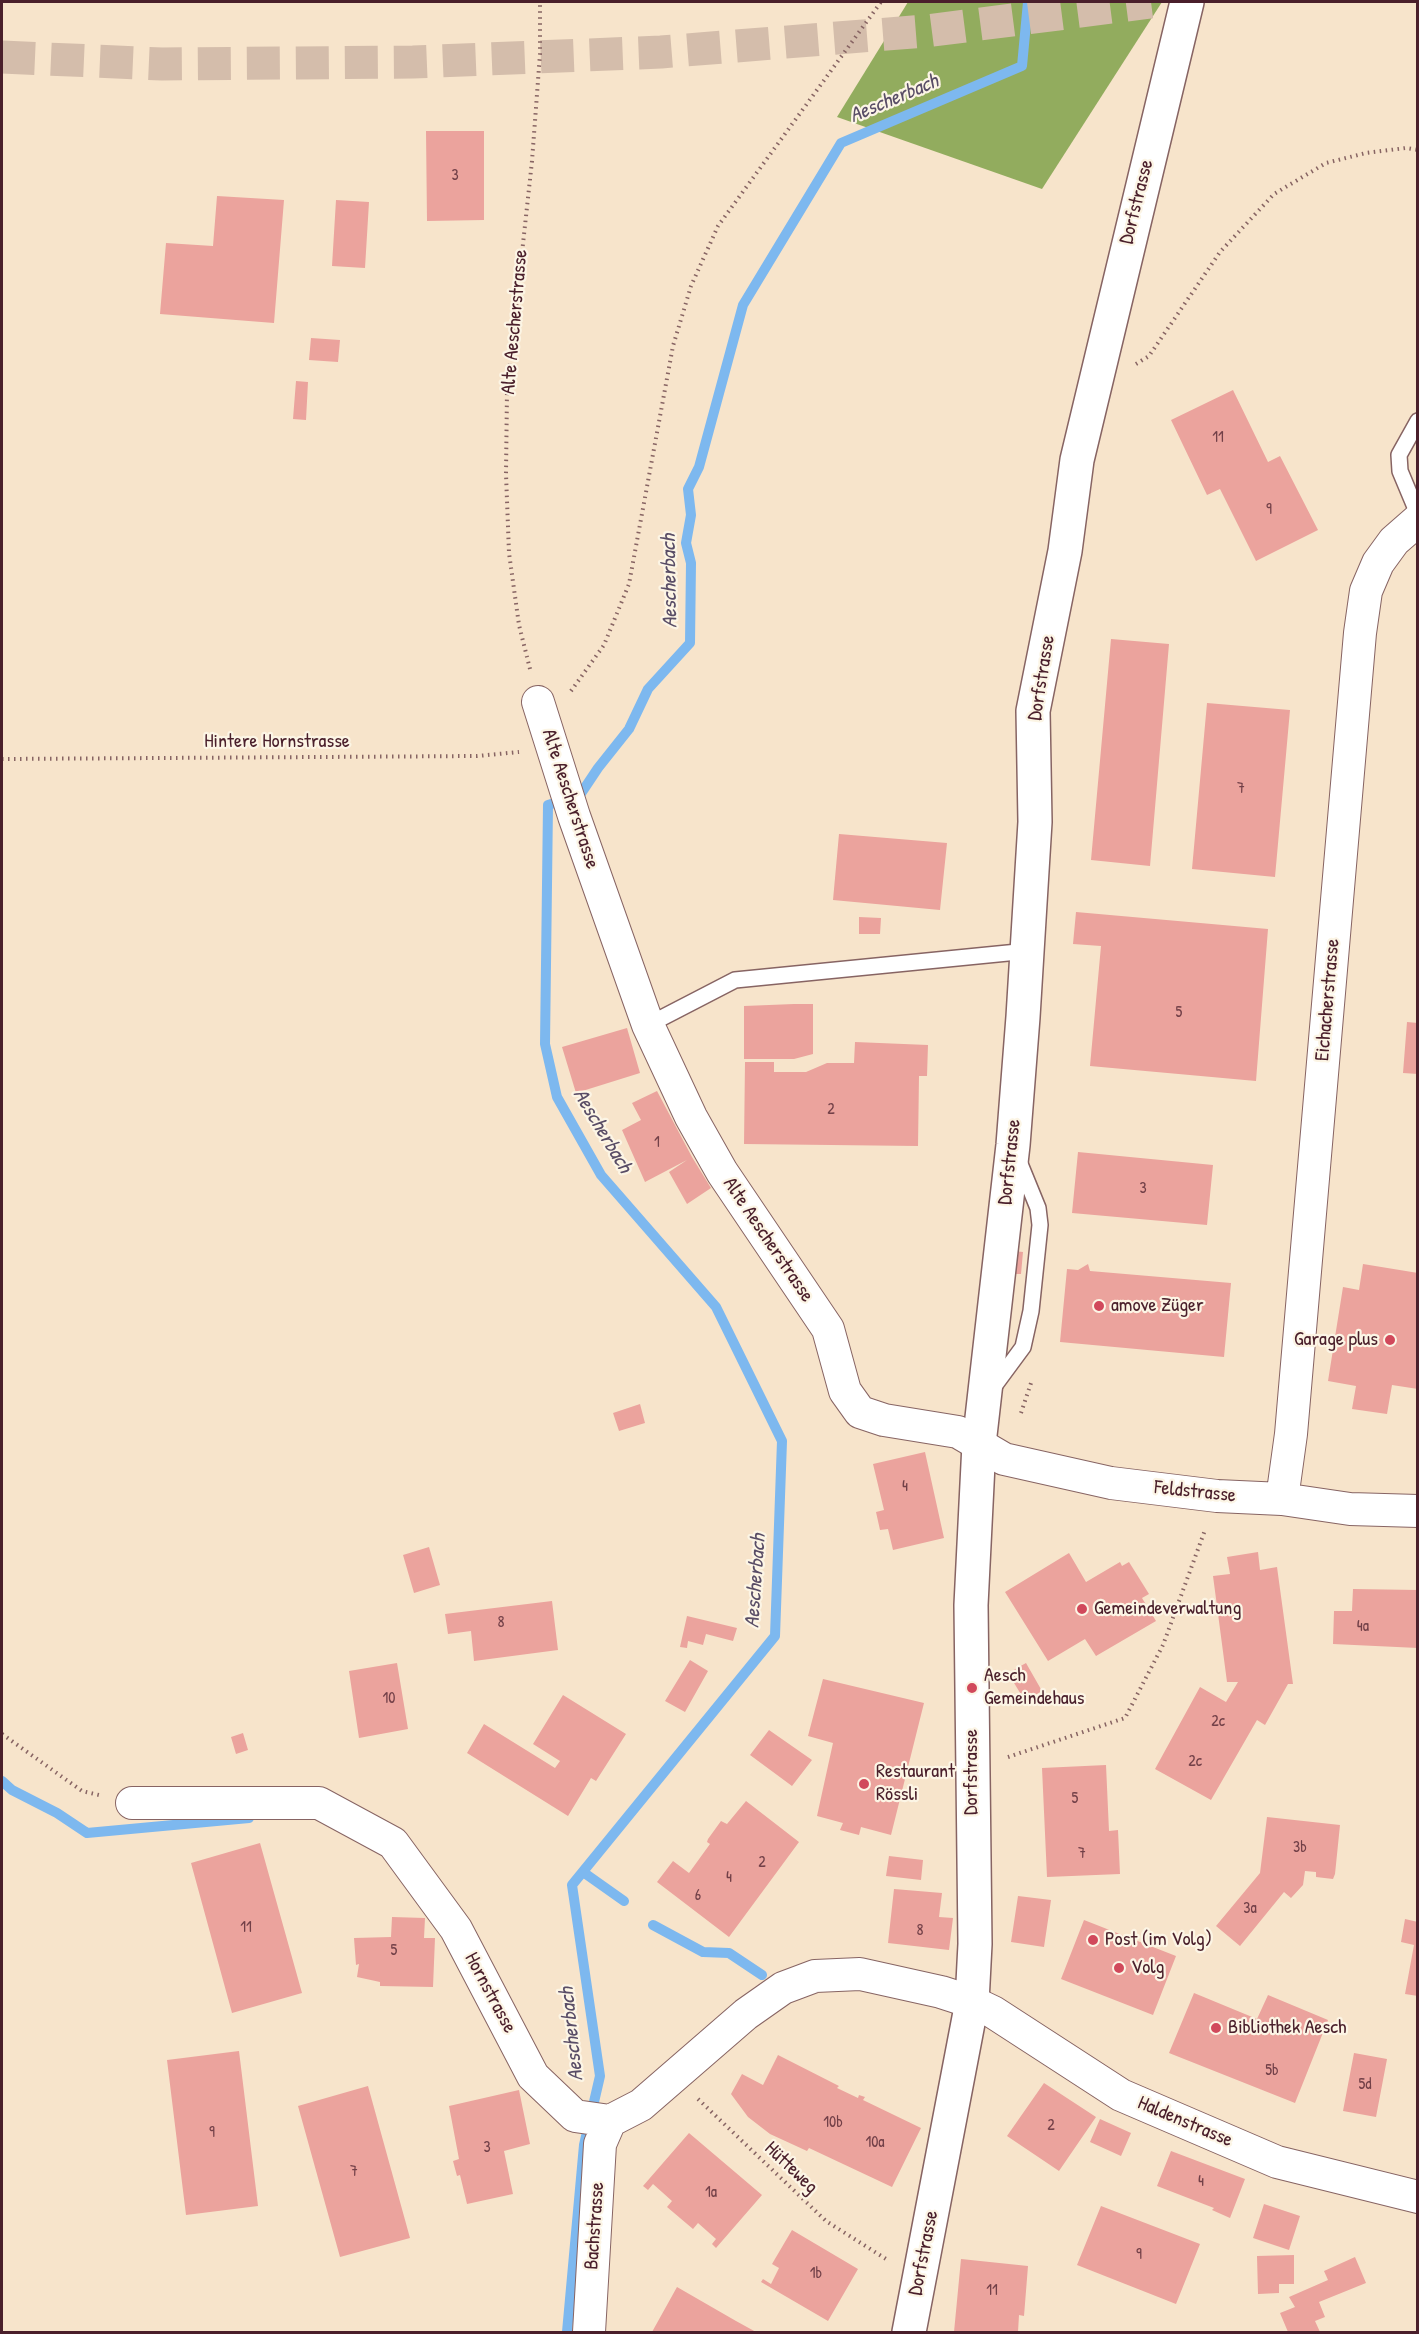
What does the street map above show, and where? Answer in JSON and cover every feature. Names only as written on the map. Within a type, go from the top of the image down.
[{"type":"street","name":"Dorfstrasse","points":[[909,2332],[972,2002],[975,1944],[971,1605],[991,1451],[982,1401],[1013,1145],[1028,951],[1035,822],[1033,711],[1065,551],[1077,460],[1187,2]]},
{"type":"street","name":"Eichacherstrasse","points":[[1282,1499],[1291,1434],[1360,633],[1366,591],[1378,563],[1394,541],[1418,520]]},
{"type":"street","name":"Alte Aescherstrasse","points":[[549,736],[574,816],[648,1025],[691,1117],[722,1172],[828,1329],[844,1391],[860,1412],[885,1420],[958,1432],[991,1451]]},
{"type":"street","name":"Feldstrasse","points":[[991,1451],[1112,1482],[1217,1496],[1282,1499],[1350,1509],[1418,1511]]},
{"type":"street","name":"Hornstrasse","points":[[132,1803],[319,1803],[393,1842],[456,1929],[533,2076],[575,2116],[610,2121]]},
{"type":"street","points":[[610,2121],[641,2105],[746,2014],[783,1988],[815,1976],[860,1974],[941,1992],[972,2002]]},
{"type":"street","name":"Haldenstrasse","points":[[972,2002],[993,2012],[1120,2095],[1277,2162],[1418,2197]]},
{"type":"street","name":"Bachstrasse","points":[[590,2332],[600,2144],[610,2121]]},
{"type":"lane","points":[[1418,421],[1399,455],[1400,471],[1418,514]]},
{"type":"lane","points":[[648,1025],[735,980],[1028,951]]},
{"type":"path","name":"Alte Aescherstrasse","points":[[540,2],[540,54],[532,161],[507,392],[506,474],[509,554],[519,626],[549,736]]},
{"type":"path","points":[[549,736],[604,645],[629,584],[673,346],[691,286],[718,226],[881,2]]},
{"type":"path","points":[[1098,367],[1127,370],[1149,356],[1220,252],[1274,194],[1326,163],[1366,153],[1406,148],[1418,150]]},
{"type":"path","name":"Hintere Hornstrasse","points":[[2,759],[477,756],[549,736]]},
{"type":"path","points":[[991,1451],[1032,1380]]},
{"type":"path","points":[[1008,1757],[1125,1718],[1162,1645],[1217,1496]]},
{"type":"path","points":[[2,1734],[82,1791],[132,1803]]},
{"type":"path","name":"Hütteweg","points":[[674,2076],[826,2221],[890,2261]]},
{"type":"green space","points":[[908,2],[1162,2],[1042,189],[837,117]]},
{"type":"building","points":[[426,131],[484,131],[484,220],[427,221]]},
{"type":"building","points":[[217,196],[284,200],[274,323],[160,314],[166,243],[213,246]]},
{"type":"building","points":[[336,200],[369,202],[365,268],[332,266]]},
{"type":"building","points":[[311,338],[340,340],[338,362],[309,360]]},
{"type":"building","points":[[296,381],[308,382],[306,420],[293,419]]},
{"type":"building","points":[[1233,390],[1268,462],[1280,456],[1318,530],[1256,561],[1220,489],[1207,495],[1171,420]]},
{"type":"building","points":[[1111,639],[1169,644],[1150,866],[1091,860]]},
{"type":"building","points":[[1207,703],[1290,710],[1275,877],[1192,869]]},
{"type":"building","points":[[839,834],[947,843],[940,910],[833,900]]},
{"type":"building","points":[[1076,912],[1268,929],[1256,1081],[1090,1066],[1101,946],[1073,944]]},
{"type":"building","points":[[859,917],[881,918],[880,934],[859,934]]},
{"type":"building","points":[[813,1004],[813,1054],[794,1059],[744,1059],[744,1006]]},
{"type":"building","points":[[1407,1022],[1418,1023],[1418,1074],[1403,1073]]},
{"type":"building","points":[[627,1028],[640,1073],[576,1093],[562,1047]]},
{"type":"building","points":[[855,1042],[928,1045],[927,1076],[919,1076],[918,1146],[744,1144],[745,1062],[774,1062],[774,1072],[806,1072],[827,1063],[854,1063]]},
{"type":"building","points":[[657,1091],[711,1188],[687,1204],[669,1172],[687,1160],[645,1182],[622,1130],[641,1120],[632,1103]]},
{"type":"building","points":[[1078,1152],[1213,1165],[1207,1225],[1072,1213]]},
{"type":"building","points":[[1014,1251],[1023,1252],[1021,1274],[1012,1274]]},
{"type":"building","points":[[1088,1264],[1090,1271],[1231,1283],[1224,1357],[1060,1342],[1067,1269],[1078,1270]]},
{"type":"building","name":"Garage plus","points":[[1363,1264],[1418,1273],[1418,1389],[1392,1385],[1387,1414],[1352,1409],[1356,1386],[1328,1381],[1343,1287],[1359,1290]]},
{"type":"building","points":[[640,1404],[645,1423],[619,1431],[613,1413]]},
{"type":"building","points":[[925,1452],[944,1538],[893,1550],[888,1529],[880,1530],[876,1512],[884,1510],[873,1464]]},
{"type":"building","points":[[429,1547],[440,1585],[414,1593],[403,1555]]},
{"type":"building","points":[[1258,1552],[1260,1570],[1277,1567],[1293,1684],[1288,1684],[1265,1725],[1257,1720],[1211,1800],[1155,1769],[1200,1687],[1226,1702],[1238,1682],[1227,1682],[1213,1576],[1230,1574],[1227,1557]]},
{"type":"building","name":"Gemeindeverwaltung","points":[[1069,1553],[1086,1582],[1120,1562],[1122,1566],[1129,1562],[1149,1594],[1142,1598],[1156,1621],[1096,1656],[1085,1639],[1048,1661],[1005,1592]]},
{"type":"building","points":[[1353,1589],[1418,1590],[1418,1648],[1333,1644],[1334,1611],[1352,1611]]},
{"type":"building","points":[[552,1601],[558,1650],[474,1661],[471,1631],[448,1634],[445,1614]]},
{"type":"building","points":[[687,1616],[737,1628],[733,1641],[706,1634],[703,1645],[688,1641],[687,1648],[680,1647]]},
{"type":"building","points":[[690,1660],[708,1671],[685,1712],[665,1701]]},
{"type":"building","points":[[397,1663],[408,1729],[359,1738],[349,1671]]},
{"type":"building","points":[[1026,1663],[1042,1691],[1025,1701],[1008,1673]]},
{"type":"building","name":"Restaurant Rössli","points":[[823,1679],[924,1703],[891,1835],[861,1827],[859,1835],[840,1830],[843,1823],[817,1816],[833,1743],[808,1736]]},
{"type":"building","points":[[563,1695],[626,1734],[596,1781],[591,1778],[568,1816],[467,1753],[484,1724],[555,1768],[560,1761],[533,1744]]},
{"type":"building","points":[[769,1730],[812,1760],[792,1786],[750,1755]]},
{"type":"building","points":[[243,1733],[248,1750],[236,1754],[231,1737]]},
{"type":"building","points":[[1106,1765],[1109,1831],[1118,1830],[1120,1874],[1047,1877],[1042,1768]]},
{"type":"building","points":[[746,1801],[799,1842],[729,1937],[657,1882],[673,1861],[689,1873],[710,1844],[707,1842],[708,1839],[721,1821],[727,1824]]},
{"type":"building","points":[[1267,1817],[1340,1825],[1335,1874],[1333,1879],[1316,1877],[1316,1872],[1305,1871],[1303,1885],[1291,1898],[1284,1892],[1240,1946],[1216,1926],[1260,1873]]},
{"type":"building","points":[[260,1843],[302,1993],[232,2013],[191,1863]]},
{"type":"building","points":[[889,1856],[923,1860],[921,1880],[886,1876]]},
{"type":"building","points":[[894,1889],[942,1893],[939,1917],[953,1918],[949,1950],[888,1943]]},
{"type":"building","points":[[1018,1896],[1051,1900],[1044,1947],[1011,1942]]},
{"type":"building","points":[[392,1917],[425,1918],[424,1938],[435,1938],[433,1987],[380,1986],[380,1982],[357,1977],[359,1964],[356,1965],[354,1938],[391,1937]]},
{"type":"building","points":[[1405,1919],[1418,1922],[1418,1996],[1405,1994],[1414,1945],[1401,1942]]},
{"type":"building","name":"Volg","points":[[1084,1920],[1176,1956],[1153,2015],[1061,1979]]},
{"type":"building","points":[[1194,1993],[1257,2019],[1268,1995],[1328,2020],[1295,2103],[1169,2053]]},
{"type":"building","points":[[239,2051],[258,2206],[186,2215],[167,2060]]},
{"type":"building","points":[[1354,2053],[1387,2059],[1376,2117],[1343,2111]]},
{"type":"building","points":[[778,2055],[839,2086],[837,2088],[858,2098],[859,2095],[865,2097],[863,2100],[921,2128],[892,2187],[809,2148],[807,2151],[770,2134],[748,2117],[731,2094],[742,2074],[763,2085]]},
{"type":"building","points":[[1044,2083],[1096,2117],[1059,2171],[1007,2136]]},
{"type":"building","points":[[368,2086],[410,2238],[340,2257],[298,2106]]},
{"type":"building","points":[[519,2090],[530,2144],[504,2151],[513,2194],[467,2204],[460,2175],[457,2176],[453,2161],[459,2159],[449,2106]]},
{"type":"building","points":[[1100,2119],[1131,2133],[1121,2156],[1090,2142]]},
{"type":"building","points":[[689,2133],[762,2195],[716,2248],[712,2244],[716,2239],[698,2223],[693,2229],[667,2207],[672,2201],[653,2184],[648,2190],[643,2186]]},
{"type":"building","points":[[1171,2151],[1245,2179],[1230,2218],[1212,2210],[1214,2208],[1157,2186]]},
{"type":"building","points":[[1264,2204],[1300,2216],[1289,2250],[1253,2238]]},
{"type":"building","points":[[1101,2206],[1200,2244],[1176,2304],[1077,2265]]},
{"type":"building","points":[[792,2230],[858,2269],[828,2321],[761,2282],[763,2279],[771,2284],[779,2268],[772,2264]]},
{"type":"building","points":[[1294,2255],[1294,2284],[1279,2284],[1279,2293],[1258,2294],[1257,2256]]},
{"type":"building","points":[[1355,2257],[1366,2283],[1319,2302],[1325,2317],[1315,2321],[1320,2332],[1288,2332],[1280,2313],[1295,2307],[1289,2297],[1328,2280],[1324,2271]]},
{"type":"building","points":[[961,2259],[1028,2266],[1024,2316],[1019,2315],[1018,2332],[954,2332]]},
{"type":"building","points":[[677,2287],[736,2321],[756,2332],[652,2332]]},
{"type":"waterway","name":"Aescherbach","points":[[567,2332],[584,2145],[600,2076],[572,1885],[775,1636],[782,1441],[716,1307],[601,1175],[557,1097],[545,1044],[548,805],[580,795],[629,729],[648,689],[690,643],[691,563],[686,543],[691,515],[688,489],[699,467],[743,305],[841,143],[1022,66],[1028,2]]},
{"type":"waterway","points":[[2,1781],[12,1790],[57,1813],[87,1833],[249,1818]]},
{"type":"waterway","points":[[583,1872],[624,1901]]},
{"type":"waterway","points":[[653,1925],[703,1952],[729,1953],[762,1975]]},
{"type":"tunnel","points":[[2,57],[162,64],[413,62],[661,52],[926,31],[1151,2]]},
{"type":"place","name":"amove Züger","points":[[1099,1306]]},
{"type":"place","name":"Garage plus","points":[[1390,1340]]},
{"type":"place","name":"Gemeindeverwaltung","points":[[1082,1609]]},
{"type":"place","name":"Aesch Gemeindehaus","points":[[972,1688]]},
{"type":"place","name":"Restaurant Rössli","points":[[864,1784]]},
{"type":"place","name":"Post (im Volg)","points":[[1093,1940]]},
{"type":"place","name":"Volg","points":[[1119,1968]]},
{"type":"place","name":"Bibliothek Aesch","points":[[1216,2028]]}]
